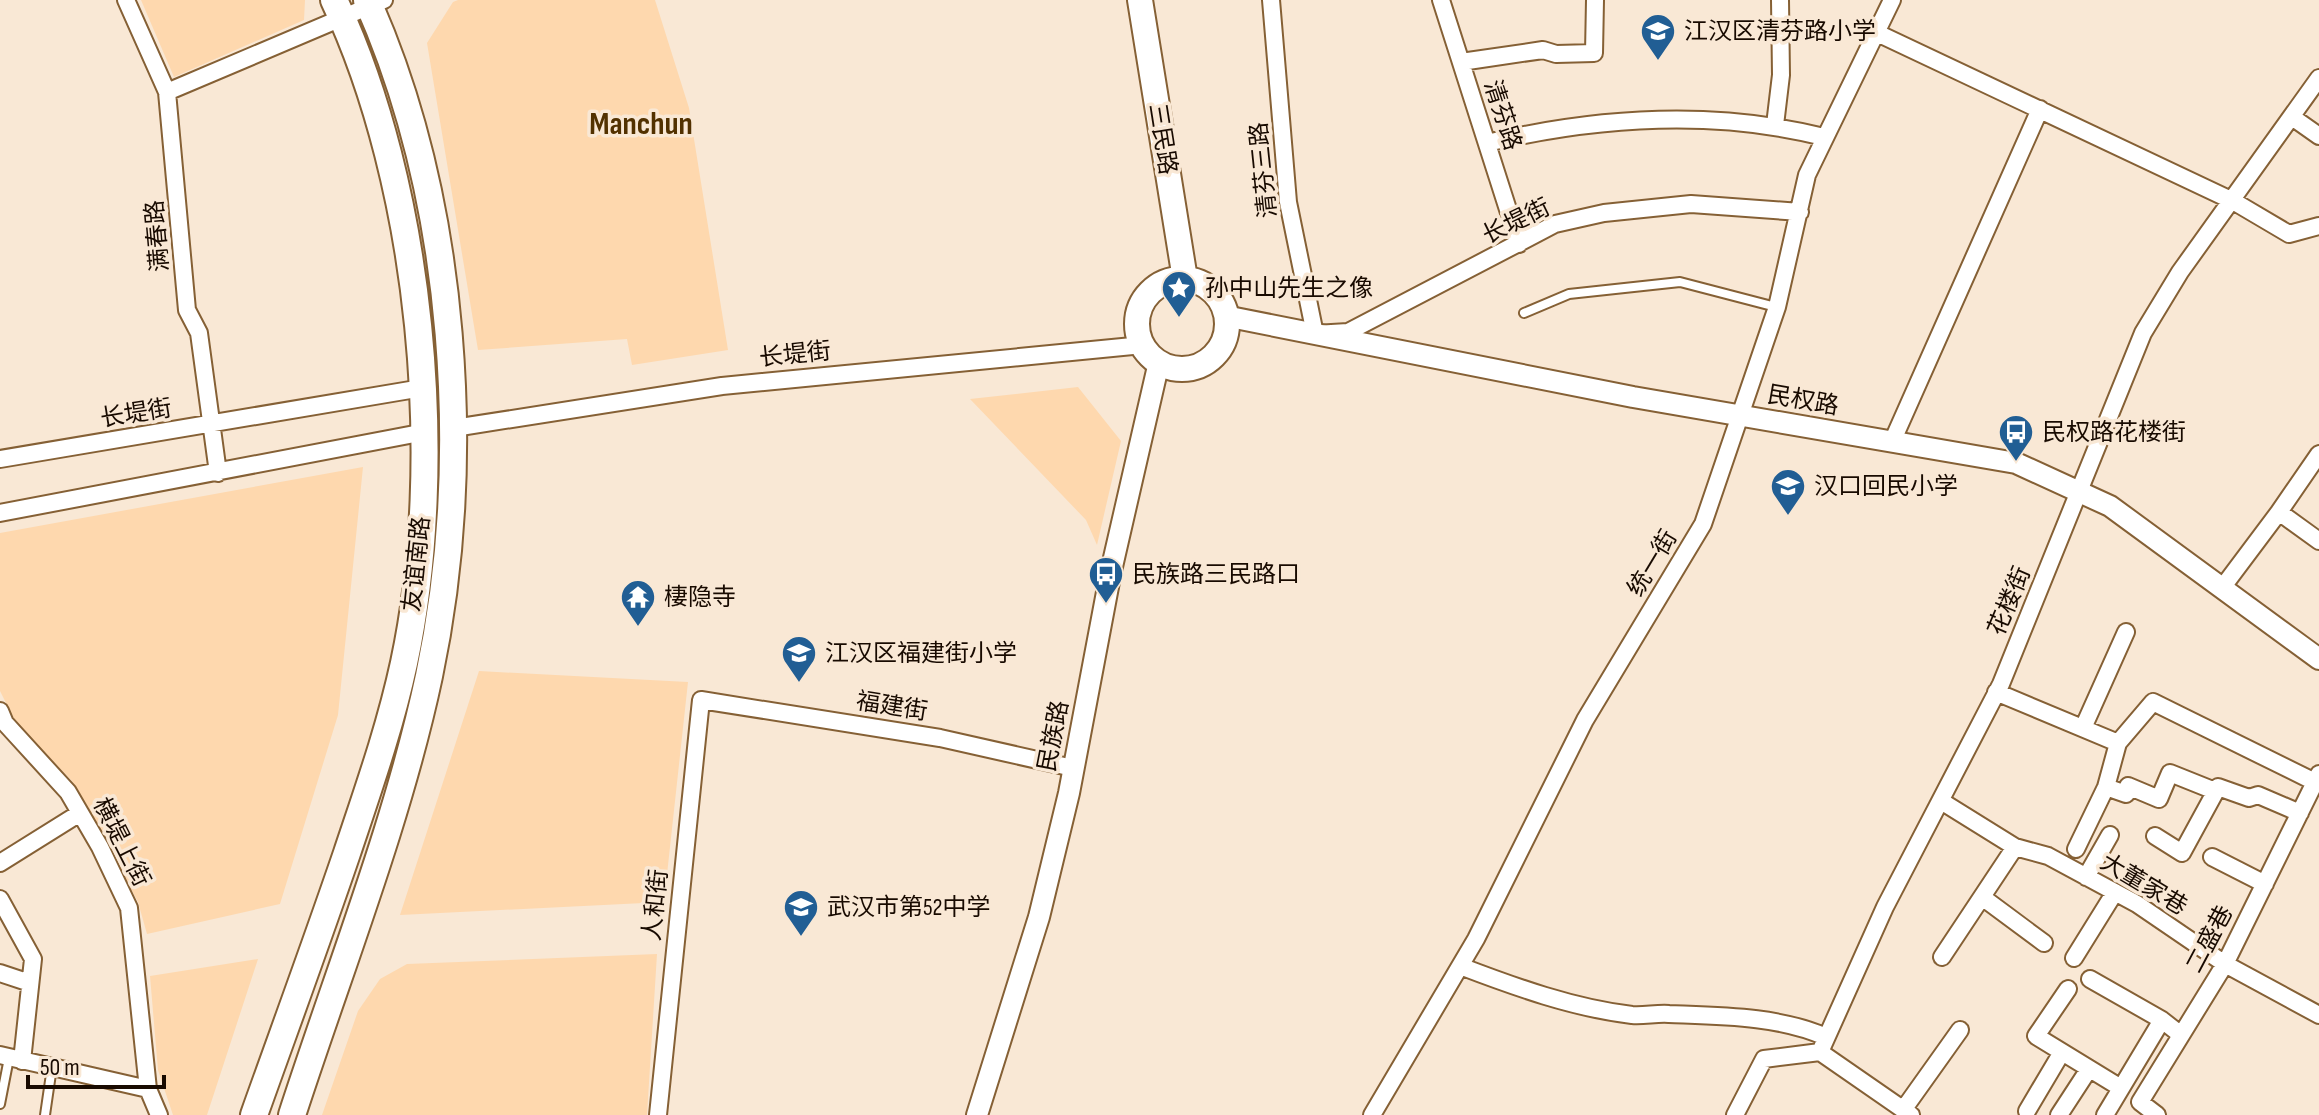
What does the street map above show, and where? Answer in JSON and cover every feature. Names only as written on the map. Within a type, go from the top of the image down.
[{"type":"main road","name":"三民路","points":[[1140,0],[1185,279]]},
{"type":"main road","name":"友谊南路","points":[[292,1115],[396,797],[429,676],[443,578],[454,428],[448,332],[434,235],[416,147],[374,2]]},
{"type":"main road","name":"友谊南路","points":[[254,1115],[384,743],[404,660],[414,587],[425,432],[404,234],[386,151],[338,8]]},
{"type":"main road","points":[[1185,279],[1210,288],[1223,303],[1225,316],[1227,327],[1223,342],[1214,356],[1193,367],[1178,368],[1151,354],[1137,330],[1143,301],[1161,285],[1185,279]]},
{"type":"street","name":"满春路","points":[[126,0],[167,92],[187,310],[199,333],[218,473]]},
{"type":"street","name":"清芬三路","points":[[1271,0],[1288,202],[1315,334]]},
{"type":"street","name":"清芬路","points":[[1441,0],[1519,244]]},
{"type":"street","points":[[1461,62],[1543,50],[1556,54],[1594,53],[1595,0]]},
{"type":"street","points":[[1775,125],[1781,75],[1780,0]]},
{"type":"street","name":"统一街","points":[[1372,1115],[1460,966],[1585,720],[1703,524],[1777,307],[1807,175],[1887,1]]},
{"type":"street","points":[[167,92],[338,8],[374,2]]},
{"type":"street","points":[[1875,32],[2233,201],[2289,234],[2319,226]]},
{"type":"street","name":"花楼街","points":[[1823,1044],[1885,907],[1996,692],[2143,333],[2180,272],[2319,78]]},
{"type":"street","points":[[1892,442],[2040,109]]},
{"type":"street","points":[[1487,143],[1538,131],[1673,117],[1775,125],[1824,137]]},
{"type":"street","points":[[2292,117],[2319,136]]},
{"type":"street","name":"长堤街","points":[[1315,334],[1348,332],[1555,224],[1618,211],[1691,204],[1800,212]]},
{"type":"street","name":"民权路","points":[[1225,316],[1739,415],[2016,463],[2110,506],[2319,659]]},
{"type":"street","name":"长堤街","points":[[454,428],[722,386],[1151,354]]},
{"type":"street","name":"民族路","points":[[977,1115],[1039,917],[1073,768],[1151,354]]},
{"type":"street","name":"长堤街","points":[[0,459],[422,388]]},
{"type":"street","points":[[0,513],[425,432]]},
{"type":"street","points":[[2222,588],[2319,454]]},
{"type":"street","points":[[2279,512],[2319,541]]},
{"type":"street","points":[[2083,728],[2126,632]]},
{"type":"street","points":[[1996,692],[2118,743]]},
{"type":"street","name":"福建街","points":[[701,700],[940,738],[1073,768]]},
{"type":"street","name":"人和街","points":[[658,1115],[701,700]]},
{"type":"street","points":[[2076,849],[2106,787],[2118,743],[2153,702],[2318,780]]},
{"type":"street","name":"横堤上街","points":[[0,711],[5,723],[68,792],[129,908],[148,1089],[159,1115]]},
{"type":"street","points":[[2106,787],[2126,794],[2128,786],[2159,799],[2170,773],[2215,791]]},
{"type":"street","name":"二盛巷","points":[[2157,1115],[2140,1102],[2225,964],[2318,780]]},
{"type":"street","points":[[2155,836],[2182,853],[2218,787],[2249,798],[2258,795],[2300,813]]},
{"type":"street","name":"大董家巷","points":[[1941,801],[2015,847],[2048,856],[2115,892],[2225,964],[2319,1015]]},
{"type":"street","points":[[0,863],[80,813]]},
{"type":"street","points":[[2086,827],[2108,837],[2086,877]]},
{"type":"street","points":[[1942,957],[2015,847]]},
{"type":"street","points":[[2212,857],[2265,884]]},
{"type":"street","points":[[2074,958],[2115,892]]},
{"type":"street","points":[[1982,897],[2044,943]]},
{"type":"street","points":[[0,899],[33,959],[30,983],[10,1058],[148,1089]]},
{"type":"street","points":[[1460,966],[1509,985],[1589,1007],[1634,1015],[1733,1017],[1802,1026],[1907,1112],[1960,1030]]},
{"type":"street","points":[[0,973],[30,983]]},
{"type":"street","points":[[2090,979],[2162,1020],[2181,1035]]},
{"type":"street","points":[[2068,989],[2036,1036],[2121,1088]]},
{"type":"street","points":[[2105,1115],[2162,1020]]},
{"type":"street","points":[[1735,1115],[1764,1059],[1823,1044]]},
{"type":"street","points":[[2027,1111],[2062,1052]]},
{"type":"street","points":[[2059,1115],[2089,1069]]},
{"type":"lane","points":[[1524,313],[1569,294],[1680,282],[1777,307]]},
{"type":"lane","points":[[0,1104],[10,1058]]},
{"type":"lane","points":[[45,1115],[52,1067]]},
{"type":"shaded area","points":[[141,0],[305,0],[304,20],[174,77]]},
{"type":"shaded area","points":[[655,0],[689,108],[728,350],[632,365],[627,339],[478,350],[427,43],[453,2]]},
{"type":"shaded area","points":[[1078,387],[1121,441],[1097,545],[1086,520],[970,399]]},
{"type":"shaded area","points":[[363,467],[338,715],[280,904],[147,934],[138,902],[72,781],[16,723],[0,691],[0,533]]},
{"type":"shaded area","points":[[479,671],[688,682],[664,902],[400,915]]},
{"type":"shaded area","points":[[657,954],[647,1115],[322,1115],[358,1011],[380,979],[407,964]]},
{"type":"shaded area","points":[[258,959],[207,1115],[173,1115],[158,1070],[150,976]]},
{"type":"place","name":"江汉区清芬路小学","points":[[1658,62]]},
{"type":"place","name":"孙中山先生之像","points":[[1179,319]]},
{"type":"place","name":"民权路花楼街","points":[[2016,463]]},
{"type":"place","name":"汉口回民小学","points":[[1788,517]]},
{"type":"place","name":"民族路三民路口","points":[[1106,605]]},
{"type":"place","name":"棲隐寺","points":[[638,628]]},
{"type":"place","name":"江汉区福建街小学","points":[[799,684]]},
{"type":"place","name":"武汉市第52中学","points":[[801,938]]},
{"type":"district","name":"Manchun","points":[[641,123]]}]
